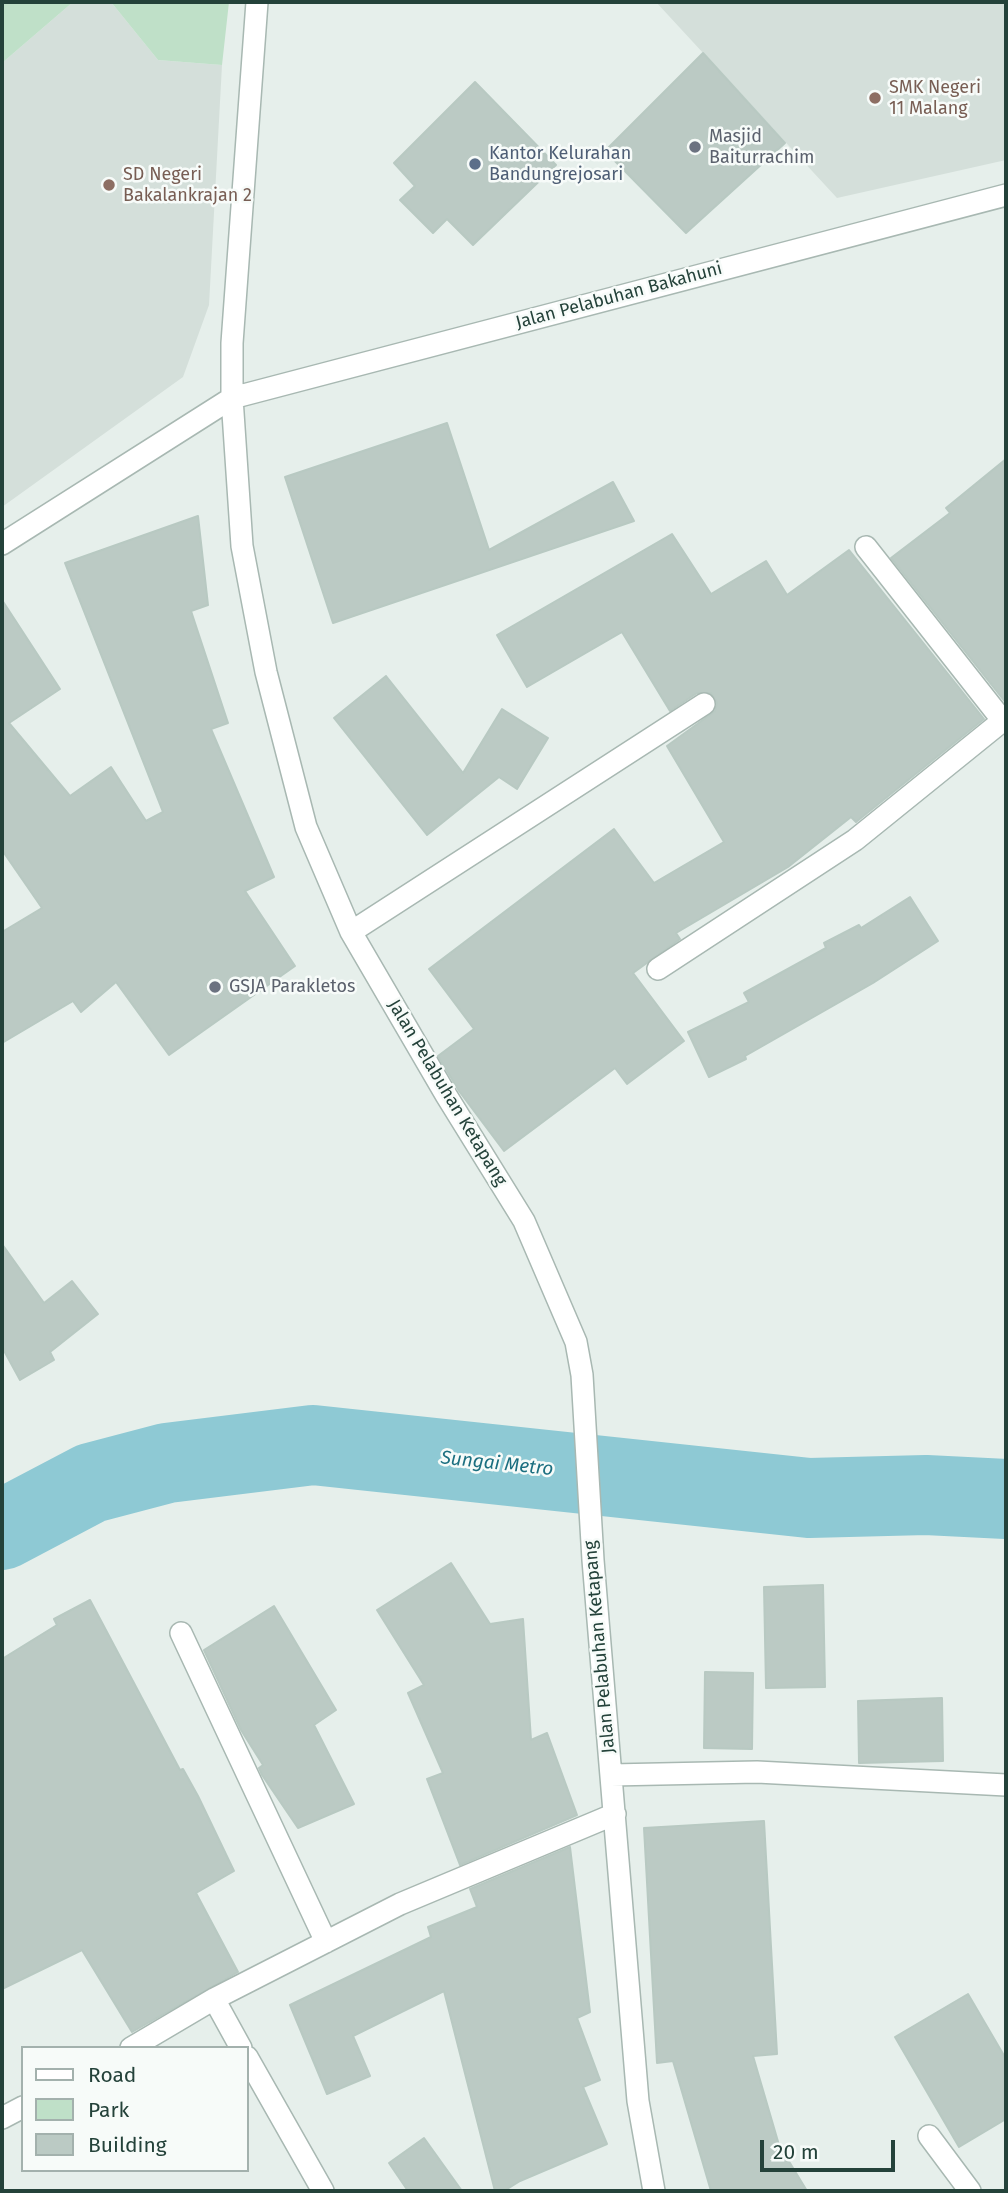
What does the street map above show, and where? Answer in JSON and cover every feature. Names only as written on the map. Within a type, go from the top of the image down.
[{"type":"street","name":"Jalan Pelabuhan Ketapang","points":[[257,2],[232,343],[232,398],[242,546],[266,672],[306,827],[351,932],[446,1095],[524,1221],[556,1288],[576,1342],[582,1375],[593,1560],[638,2101],[654,2191]]},
{"type":"street","name":"Jalan Pelabuhan Bakahuni","points":[[2,544],[232,398],[1006,195]]},
{"type":"street","points":[[658,969],[855,840],[1004,720],[866,547]]},
{"type":"street","points":[[351,932],[704,704]]},
{"type":"street","points":[[181,1633],[326,1942]]},
{"type":"street","points":[[611,1775],[757,1772],[1006,1785]]},
{"type":"street","points":[[134,2046],[214,1999],[400,1904],[615,1814]]},
{"type":"street","points":[[214,1999],[241,2046]]},
{"type":"street","points":[[248,2059],[323,2191]]},
{"type":"street","points":[[2,2118],[21,2108]]},
{"type":"street","points":[[929,2136],[970,2191]]},
{"type":"shaded area","name":"SD Negeri Bakalankrajan 2","points":[[73,2],[111,2],[158,60],[222,65],[209,305],[183,377],[2,507],[2,63]]},
{"type":"shaded area","name":"SMK Negeri 11 Malang","points":[[656,2],[1006,2],[1006,160],[837,198]]},
{"type":"green space","points":[[2,2],[73,2],[2,63]]},
{"type":"green space","points":[[111,2],[229,2],[222,65],[158,60]]},
{"type":"building","name":"Masjid Baiturrachim","points":[[703,53],[785,143],[686,233],[605,151]]},
{"type":"building","name":"Kantor Kelurahan Bandungrejosari","points":[[475,82],[556,165],[473,245],[447,219],[433,233],[400,200],[415,186],[394,163]]},
{"type":"building","points":[[447,423],[489,550],[613,482],[634,521],[333,623],[285,477]]},
{"type":"building","points":[[1006,459],[1006,703],[891,558],[950,513],[946,508]]},
{"type":"building","points":[[198,516],[208,605],[191,611],[228,723],[211,729],[274,877],[245,891],[295,966],[169,1055],[116,982],[81,1012],[73,1001],[2,1043],[2,932],[42,908],[2,850],[2,600],[60,689],[9,723],[70,796],[111,767],[146,821],[163,812],[65,563]]},
{"type":"building","points":[[672,534],[711,594],[766,561],[787,595],[849,550],[984,719],[856,822],[851,817],[788,867],[676,933],[680,939],[633,973],[684,1041],[627,1084],[615,1068],[504,1151],[459,1091],[438,1056],[474,1029],[429,969],[614,829],[654,883],[724,842],[667,746],[715,711],[717,703],[711,693],[697,693],[670,711],[622,632],[527,687],[497,635]]},
{"type":"building","points":[[386,676],[463,773],[502,709],[548,738],[517,789],[499,777],[427,835],[334,718]]},
{"type":"building","points":[[910,897],[938,941],[873,983],[745,1056],[746,1059],[709,1077],[688,1032],[749,1002],[744,993],[826,948],[824,943],[859,925],[861,928]]},
{"type":"building","points":[[2,1244],[44,1303],[72,1281],[98,1314],[50,1352],[54,1360],[20,1380],[2,1347]]},
{"type":"building","points":[[451,1563],[490,1624],[523,1619],[531,1740],[547,1733],[577,1815],[460,1865],[427,1779],[443,1773],[408,1693],[424,1685],[377,1610]]},
{"type":"building","points":[[823,1585],[825,1687],[766,1688],[764,1587]]},
{"type":"building","points":[[90,1600],[180,1770],[183,1769],[198,1796],[234,1871],[196,1893],[238,1972],[132,2032],[82,1950],[2,1989],[2,1659],[57,1625],[54,1619]]},
{"type":"building","points":[[274,1606],[336,1710],[314,1725],[354,1804],[298,1828],[262,1775],[259,1768],[263,1765],[241,1730],[204,1650]]},
{"type":"building","points":[[705,1672],[753,1673],[752,1749],[704,1748]]},
{"type":"building","points":[[942,1698],[943,1761],[859,1763],[858,1701]]},
{"type":"building","points":[[764,1821],[777,2054],[753,2056],[779,2145],[807,2191],[711,2191],[673,2061],[657,2063],[644,1828]]},
{"type":"building","points":[[570,1847],[590,2012],[577,2018],[600,2080],[583,2087],[607,2144],[520,2181],[504,2191],[495,2191],[444,1991],[353,2036],[370,2076],[327,2094],[290,2005],[431,1937],[428,1927],[477,1907],[470,1889]]},
{"type":"building","points":[[968,1994],[1006,2059],[1006,2119],[959,2147],[895,2037]]},
{"type":"building","points":[[424,2138],[462,2191],[408,2191],[389,2163]]},
{"type":"waterway","name":"Sungai Metro","points":[[2,1530],[91,1483],[167,1463],[313,1445],[809,1498],[926,1495],[1006,1499]]},
{"type":"place","name":"SMK Negeri 11 Malang","points":[[875,98]]},
{"type":"place","name":"Masjid Baiturrachim","points":[[695,147]]},
{"type":"place","name":"Kantor Kelurahan Bandungrejosari","points":[[475,164]]},
{"type":"place","name":"SD Negeri Bakalankrajan 2","points":[[109,185]]},
{"type":"place","name":"GSJA Parakletos","points":[[215,987]]}]
